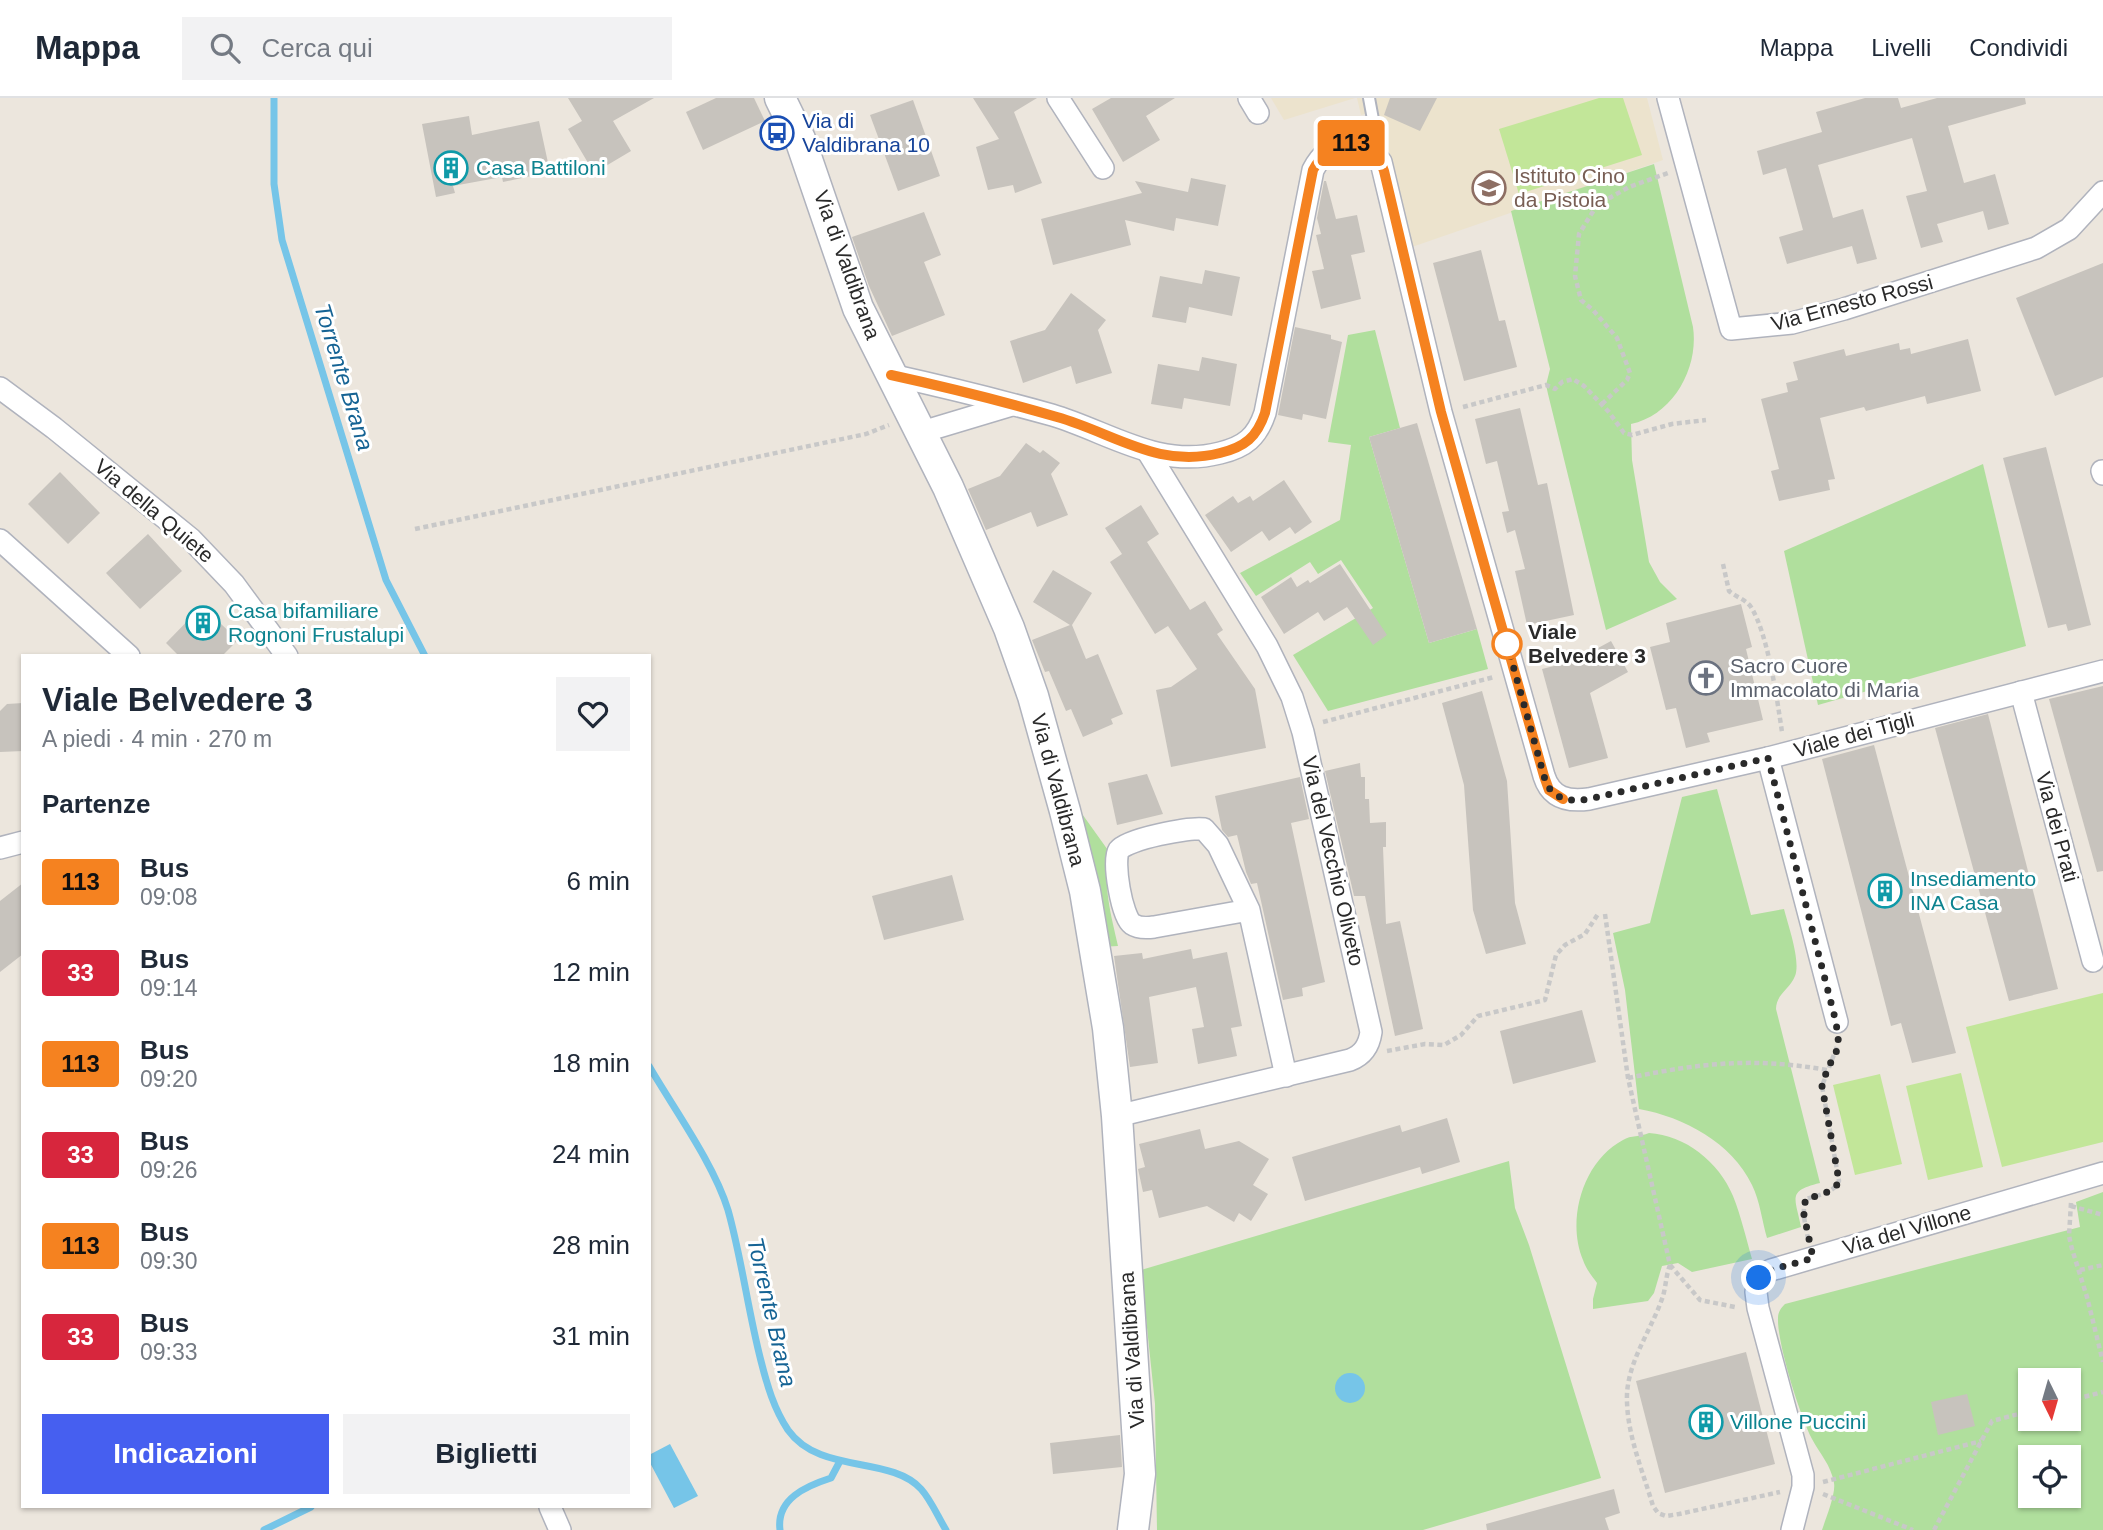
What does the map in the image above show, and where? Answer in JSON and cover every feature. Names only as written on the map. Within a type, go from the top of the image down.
[{"type":"street","name":"Via di Valdibrana","points":[[780,98],[804,149],[858,308],[954,499],[1009,628],[1033,696],[1084,891],[1108,1028],[1117,1116],[1140,1474],[1133,1530]]},
{"type":"street","points":[[1058,98],[1103,168]]},
{"type":"street","name":"Via Ernesto Rossi","points":[[1668,98],[1731,329],[1792,323],[2035,248],[2069,229],[2103,192]]},
{"type":"street","points":[[891,375],[1014,405],[1101,432],[1148,452],[1198,458],[1241,446],[1255,436],[1268,403],[1313,170],[1330,149],[1343,144],[1358,144],[1367,148],[1381,162],[1441,412],[1515,671]]},
{"type":"street","name":"Via della Quiete","points":[[0,388],[54,428],[191,540],[234,584],[286,654]]},
{"type":"street","points":[[917,424],[1014,405]]},
{"type":"street","name":"Via del Vecchio Oliveto","points":[[1117,1116],[1358,1057],[1369,1042],[1371,1032],[1292,697],[1267,646],[1148,452]]},
{"type":"street","points":[[0,540],[127,654]]},
{"type":"street","name":"Viale dei Tigli","points":[[1515,671],[1546,783],[1556,796],[1563,799],[1589,799],[1776,755],[2103,671]]},
{"type":"street","name":"Via dei Prati","points":[[2021,692],[2093,961]]},
{"type":"street","points":[[1776,755],[1836,1022]]},
{"type":"street","points":[[1249,910],[1154,927],[1132,924],[1124,907],[1116,867],[1117,854],[1121,848],[1133,842],[1190,829],[1204,829],[1214,838],[1249,910],[1286,1076]]},
{"type":"street","points":[[0,848],[21,843]]},
{"type":"street","name":"Via del Villone","points":[[1801,1493],[1802,1466],[1758,1308],[1757,1284],[1765,1273],[2103,1173]]},
{"type":"street","points":[[1792,1530],[1801,1493]]},
{"type":"street","points":[[550,1508],[560,1530]]},
{"type":"lane","points":[[1369,98],[1381,162]]},
{"type":"path","points":[[1602,404],[1627,380],[1630,373],[1618,338],[1581,300],[1575,276],[1579,234],[1597,205],[1629,187],[1686,168]]},
{"type":"path","points":[[1441,412],[1546,385],[1555,390],[1568,379],[1573,379],[1602,404],[1618,427],[1632,435],[1672,424],[1706,420]]},
{"type":"path","points":[[415,529],[917,424]]},
{"type":"path","points":[[1723,564],[1729,591],[1750,606],[1759,623],[1772,676],[1776,755]]},
{"type":"path","points":[[1301,727],[1515,671]]},
{"type":"path","points":[[1425,1044],[1440,1046],[1451,1042],[1478,1016],[1545,1000],[1556,955],[1585,934],[1598,914]]},
{"type":"path","points":[[1605,915],[1628,1079],[1670,1265],[1700,1300],[1741,1308],[1758,1308]]},
{"type":"path","points":[[1813,1258],[1803,1210],[1804,1202],[1831,1191],[1839,1181],[1822,1086],[1839,1046],[1836,1022]]},
{"type":"path","points":[[1628,1079],[1678,1068],[1742,1061],[1827,1070]]},
{"type":"path","points":[[2074,1181],[2069,1236],[2103,1362]]},
{"type":"path","points":[[2071,1206],[2103,1215]]},
{"type":"path","points":[[1670,1265],[1664,1283],[1664,1294],[1637,1358],[1627,1400],[1630,1427],[1653,1506],[1658,1513],[1666,1516],[1801,1493],[1981,1441]]},
{"type":"path","points":[[2080,1270],[2103,1265]]},
{"type":"path","points":[[2081,1398],[2103,1392]]},
{"type":"path","points":[[1934,1530],[1993,1421],[2018,1414]]},
{"type":"path","points":[[1836,1499],[1913,1530]]},
{"type":"shaded area","points":[[1271,98],[1355,98],[1284,120]]},
{"type":"shaded area","name":"Istituto Cino da Pistoia","points":[[1357,98],[1647,98],[1663,160],[1412,247],[1376,111],[1361,115]]},
{"type":"green space","points":[[1599,98],[1623,98],[1642,155],[1519,194],[1499,129]]},
{"type":"green space","points":[[1654,164],[1693,327],[1694,343],[1687,373],[1671,400],[1646,419],[1631,424],[1632,460],[1649,562],[1660,582],[1677,599],[1606,630],[1548,394],[1546,385],[1550,369],[1511,211]]},
{"type":"green space","points":[[1375,330],[1400,428],[1369,437],[1429,643],[1477,629],[1488,669],[1328,711],[1293,655],[1373,608],[1341,560],[1318,574],[1310,562],[1256,596],[1240,573],[1340,520],[1351,445],[1328,442],[1348,335]]},
{"type":"green space","points":[[1983,464],[2026,646],[1818,705],[1784,551]]},
{"type":"green space","points":[[1717,789],[1751,915],[1784,909],[1796,961],[1795,976],[1778,999],[1776,1009],[1820,1183],[1802,1189],[1796,1197],[1801,1227],[1767,1238],[1755,1191],[1732,1157],[1705,1134],[1689,1125],[1639,1109],[1625,990],[1613,933],[1650,923],[1682,797]]},
{"type":"green space","points":[[1070,797],[1110,853],[1107,888],[1118,946],[1100,947]]},
{"type":"green space","points":[[2103,993],[2103,1142],[2002,1167],[1966,1027]]},
{"type":"green space","points":[[1961,1073],[1983,1167],[1928,1180],[1906,1086]]},
{"type":"green space","points":[[1880,1074],[1902,1164],[1855,1175],[1833,1085]]},
{"type":"green space","points":[[1649,1133],[1688,1145],[1719,1172],[1733,1196],[1752,1259],[1692,1272],[1678,1263],[1662,1266],[1654,1293],[1648,1301],[1593,1309],[1597,1283],[1583,1260],[1576,1227],[1582,1193],[1597,1162],[1609,1150],[1626,1138]]},
{"type":"green space","points":[[1509,1161],[1515,1208],[1529,1245],[1601,1478],[1423,1530],[1157,1530],[1155,1404],[1141,1270]]},
{"type":"green space","name":"Villone Puccini","points":[[2103,1192],[2103,1530],[1822,1530],[1832,1499],[1833,1477],[1807,1428],[1790,1379],[1779,1329],[1778,1316],[1782,1307],[1785,1304],[2080,1227],[2076,1202]]},
{"type":"water","points":[[1350,1373],[1361,1377],[1365,1388],[1361,1399],[1350,1403],[1339,1399],[1335,1388],[1339,1377]]},
{"type":"water","points":[[670,1444],[698,1496],[674,1508],[651,1465],[651,1454]]},
{"type":"building","points":[[568,98],[654,98],[613,121],[631,151],[594,173],[568,129],[582,121]]},
{"type":"building","points":[[716,98],[754,98],[765,121],[703,150],[686,112]]},
{"type":"building","points":[[973,98],[1037,98],[1014,112],[1042,183],[1015,193],[1013,185],[988,190],[976,147],[999,139]]},
{"type":"building","points":[[1111,98],[1175,98],[1146,116],[1160,140],[1123,162],[1092,109]]},
{"type":"building","points":[[1390,98],[1437,98],[1420,131],[1384,115]]},
{"type":"building","points":[[1865,98],[1898,98],[1901,108],[1937,98],[2025,98],[2026,104],[1948,126],[1964,183],[1995,174],[2009,224],[1988,230],[1983,211],[1937,224],[1943,242],[1921,248],[1906,196],[1927,191],[1912,138],[1818,165],[1833,218],[1863,209],[1877,259],[1857,264],[1852,246],[1787,264],[1779,237],[1803,230],[1786,168],[1763,175],[1757,151],[1822,132],[1816,112]]},
{"type":"building","points":[[913,100],[940,176],[898,191],[870,115]]},
{"type":"building","points":[[469,116],[472,135],[539,121],[550,172],[503,182],[502,177],[453,186],[455,193],[436,197],[422,124]]},
{"type":"building","points":[[1191,178],[1226,185],[1218,226],[1176,218],[1174,231],[1125,220],[1131,245],[1053,265],[1041,219],[1142,193],[1135,181],[1188,192]]},
{"type":"building","points":[[1324,181],[1336,219],[1357,215],[1365,252],[1351,255],[1361,299],[1321,309],[1312,271],[1324,269],[1316,235],[1321,234],[1317,218]]},
{"type":"building","points":[[924,212],[941,255],[924,262],[945,315],[892,336],[869,286],[852,237]]},
{"type":"building","points":[[1481,250],[1499,321],[1505,320],[1517,367],[1464,381],[1433,263]]},
{"type":"building","points":[[2103,263],[2103,377],[2055,396],[2016,298]]},
{"type":"building","points":[[1205,270],[1240,277],[1232,316],[1189,307],[1186,323],[1152,317],[1160,276],[1202,284]]},
{"type":"building","points":[[1071,293],[1106,320],[1098,330],[1112,373],[1076,384],[1071,366],[1023,383],[1010,341],[1045,330]]},
{"type":"building","points":[[1295,327],[1331,335],[1331,339],[1342,342],[1326,419],[1303,414],[1302,420],[1278,415]]},
{"type":"building","points":[[1968,339],[1981,391],[1927,404],[1925,396],[1866,411],[1864,407],[1820,418],[1835,479],[1828,480],[1830,490],[1779,501],[1771,471],[1779,469],[1761,399],[1788,392],[1786,383],[1798,380],[1793,362],[1844,349],[1846,356],[1899,343],[1900,350],[1910,348],[1911,354]]},
{"type":"building","points":[[1202,357],[1237,364],[1230,406],[1184,398],[1182,409],[1151,404],[1158,364],[1199,371]]},
{"type":"building","points":[[1520,408],[1538,485],[1547,483],[1574,615],[1527,625],[1515,571],[1525,569],[1515,530],[1507,533],[1502,512],[1509,511],[1497,461],[1486,464],[1475,419]]},
{"type":"building","points":[[1417,423],[1477,629],[1429,643],[1369,437]]},
{"type":"building","points":[[1026,443],[1040,453],[1043,450],[1060,463],[1051,474],[1068,515],[1037,527],[1031,512],[986,530],[968,489],[1000,476]]},
{"type":"building","points":[[2046,447],[2091,625],[2068,631],[2066,624],[2048,628],[2003,458]]},
{"type":"building","points":[[60,472],[100,513],[68,544],[28,504]]},
{"type":"building","points":[[1284,480],[1312,522],[1295,534],[1290,527],[1269,541],[1262,531],[1231,552],[1205,515],[1233,496],[1238,503],[1250,496],[1253,501]]},
{"type":"building","points":[[1141,505],[1159,534],[1147,542],[1190,610],[1205,601],[1223,630],[1217,634],[1255,689],[1266,748],[1171,767],[1156,690],[1171,687],[1197,669],[1168,626],[1155,634],[1110,562],[1122,554],[1105,528]]},
{"type":"building","points":[[148,534],[182,571],[140,609],[106,573]]},
{"type":"building","points":[[1340,564],[1387,635],[1373,645],[1347,607],[1324,621],[1318,612],[1284,634],[1261,597],[1291,577],[1297,587],[1308,580],[1310,583]]},
{"type":"building","points":[[1053,570],[1092,593],[1072,625],[1086,659],[1098,654],[1123,714],[1111,719],[1113,724],[1083,737],[1071,709],[1066,711],[1049,671],[1045,672],[1032,640],[1070,625],[1033,602]]},
{"type":"building","name":"Sacro Cuore Immacolato di Maria","points":[[1741,604],[1752,647],[1746,649],[1763,720],[1707,733],[1710,742],[1686,748],[1676,708],[1666,710],[1650,647],[1670,642],[1666,623]]},
{"type":"building","name":"Casa bifamiliare Rognoni Frustalupi","points":[[202,606],[238,640],[224,654],[177,654],[166,643]]},
{"type":"building","points":[[1611,641],[1628,672],[1590,693],[1608,758],[1569,768],[1542,669],[1574,661]]},
{"type":"building","name":"Insediamento INA Casa","points":[[2103,686],[2103,871],[2097,872],[2049,699]]},
{"type":"building","points":[[1482,691],[1507,781],[1515,903],[1526,944],[1486,954],[1473,910],[1464,785],[1442,703]]},
{"type":"building","points":[[21,703],[21,751],[0,752],[0,711],[7,704]]},
{"type":"building","name":"Insediamento INA Casa","points":[[1988,714],[2058,989],[2009,1001],[1935,728]]},
{"type":"building","name":"Insediamento INA Casa","points":[[1874,745],[1956,1053],[1912,1063],[1901,1023],[1891,1026],[1822,759]]},
{"type":"building","points":[[1360,763],[1361,777],[1365,777],[1365,799],[1369,799],[1370,823],[1386,822],[1386,847],[1383,847],[1386,924],[1400,921],[1423,1029],[1395,1036],[1365,896],[1354,896],[1325,771]]},
{"type":"building","points":[[1147,774],[1163,814],[1117,825],[1108,783]]},
{"type":"building","points":[[1300,777],[1309,819],[1291,823],[1325,982],[1302,988],[1303,996],[1283,1000],[1257,883],[1251,884],[1246,872],[1237,835],[1228,837],[1222,830],[1215,796]]},
{"type":"building","points":[[952,875],[964,920],[884,940],[872,896]]},
{"type":"building","points":[[21,885],[21,956],[0,972],[0,901]]},
{"type":"building","points":[[1191,949],[1193,959],[1227,952],[1242,1026],[1231,1028],[1237,1056],[1198,1064],[1192,1029],[1204,1027],[1196,987],[1149,997],[1158,1063],[1130,1067],[1114,956],[1142,953],[1143,959]]},
{"type":"building","points":[[1582,1010],[1596,1062],[1513,1084],[1500,1031]]},
{"type":"building","points":[[1447,1118],[1460,1162],[1422,1174],[1420,1167],[1305,1201],[1292,1157],[1400,1125],[1402,1132]]},
{"type":"building","points":[[1200,1129],[1205,1149],[1239,1141],[1269,1159],[1253,1185],[1268,1194],[1251,1221],[1239,1213],[1234,1222],[1207,1206],[1159,1218],[1152,1190],[1143,1192],[1138,1169],[1145,1167],[1139,1144]]},
{"type":"building","name":"Villone Puccini","points":[[1746,1352],[1775,1464],[1665,1493],[1636,1381]]},
{"type":"building","points":[[1967,1394],[1975,1426],[1938,1435],[1931,1402]]},
{"type":"building","points":[[1120,1435],[1122,1467],[1053,1474],[1050,1443]]},
{"type":"building","points":[[1614,1489],[1620,1513],[1605,1518],[1609,1530],[1487,1530],[1486,1524]]},
{"type":"waterway","name":"Torrente Brana","points":[[274,98],[274,184],[282,240],[386,580],[424,654]]},
{"type":"waterway","name":"Torrente Brana","points":[[651,1069],[722,1192],[733,1229],[766,1379],[788,1430],[802,1444],[818,1453],[892,1472],[908,1479],[925,1493],[946,1530]]},
{"type":"waterway","points":[[780,1530],[780,1519],[788,1502],[803,1490],[831,1478],[840,1461]]},
{"type":"waterway","points":[[264,1530],[309,1508]]},
{"type":"bus line","name":"113","points":[[891,375],[1062,418],[1164,456],[1198,458],[1241,446],[1255,436],[1265,413],[1310,177],[1317,162],[1330,149],[1352,143],[1367,148],[1381,162],[1384,171],[1441,412],[1546,783],[1549,790],[1563,799]]},
{"type":"place","name":"Via di Valdibrana 10","points":[[777,133]]},
{"type":"place","name":"Casa Battiloni","points":[[451,168]]},
{"type":"place","name":"Istituto Cino da Pistoia","points":[[1489,188]]},
{"type":"place","name":"Casa bifamiliare Rognoni Frustalupi","points":[[203,623]]},
{"type":"place","name":"Viale Belvedere 3","points":[[1507,644]]},
{"type":"place","name":"Sacro Cuore Immacolato di Maria","points":[[1706,678]]},
{"type":"place","name":"Insediamento INA Casa","points":[[1885,891]]},
{"type":"place","name":"Villone Puccini","points":[[1706,1422]]},
{"type":"route","points":[[1507,644],[1546,783],[1556,796],[1581,801],[1768,758],[1836,1022],[1839,1046],[1822,1086],[1839,1181],[1831,1191],[1804,1202],[1803,1210],[1813,1258],[1771,1270],[1759,1278]]}]
